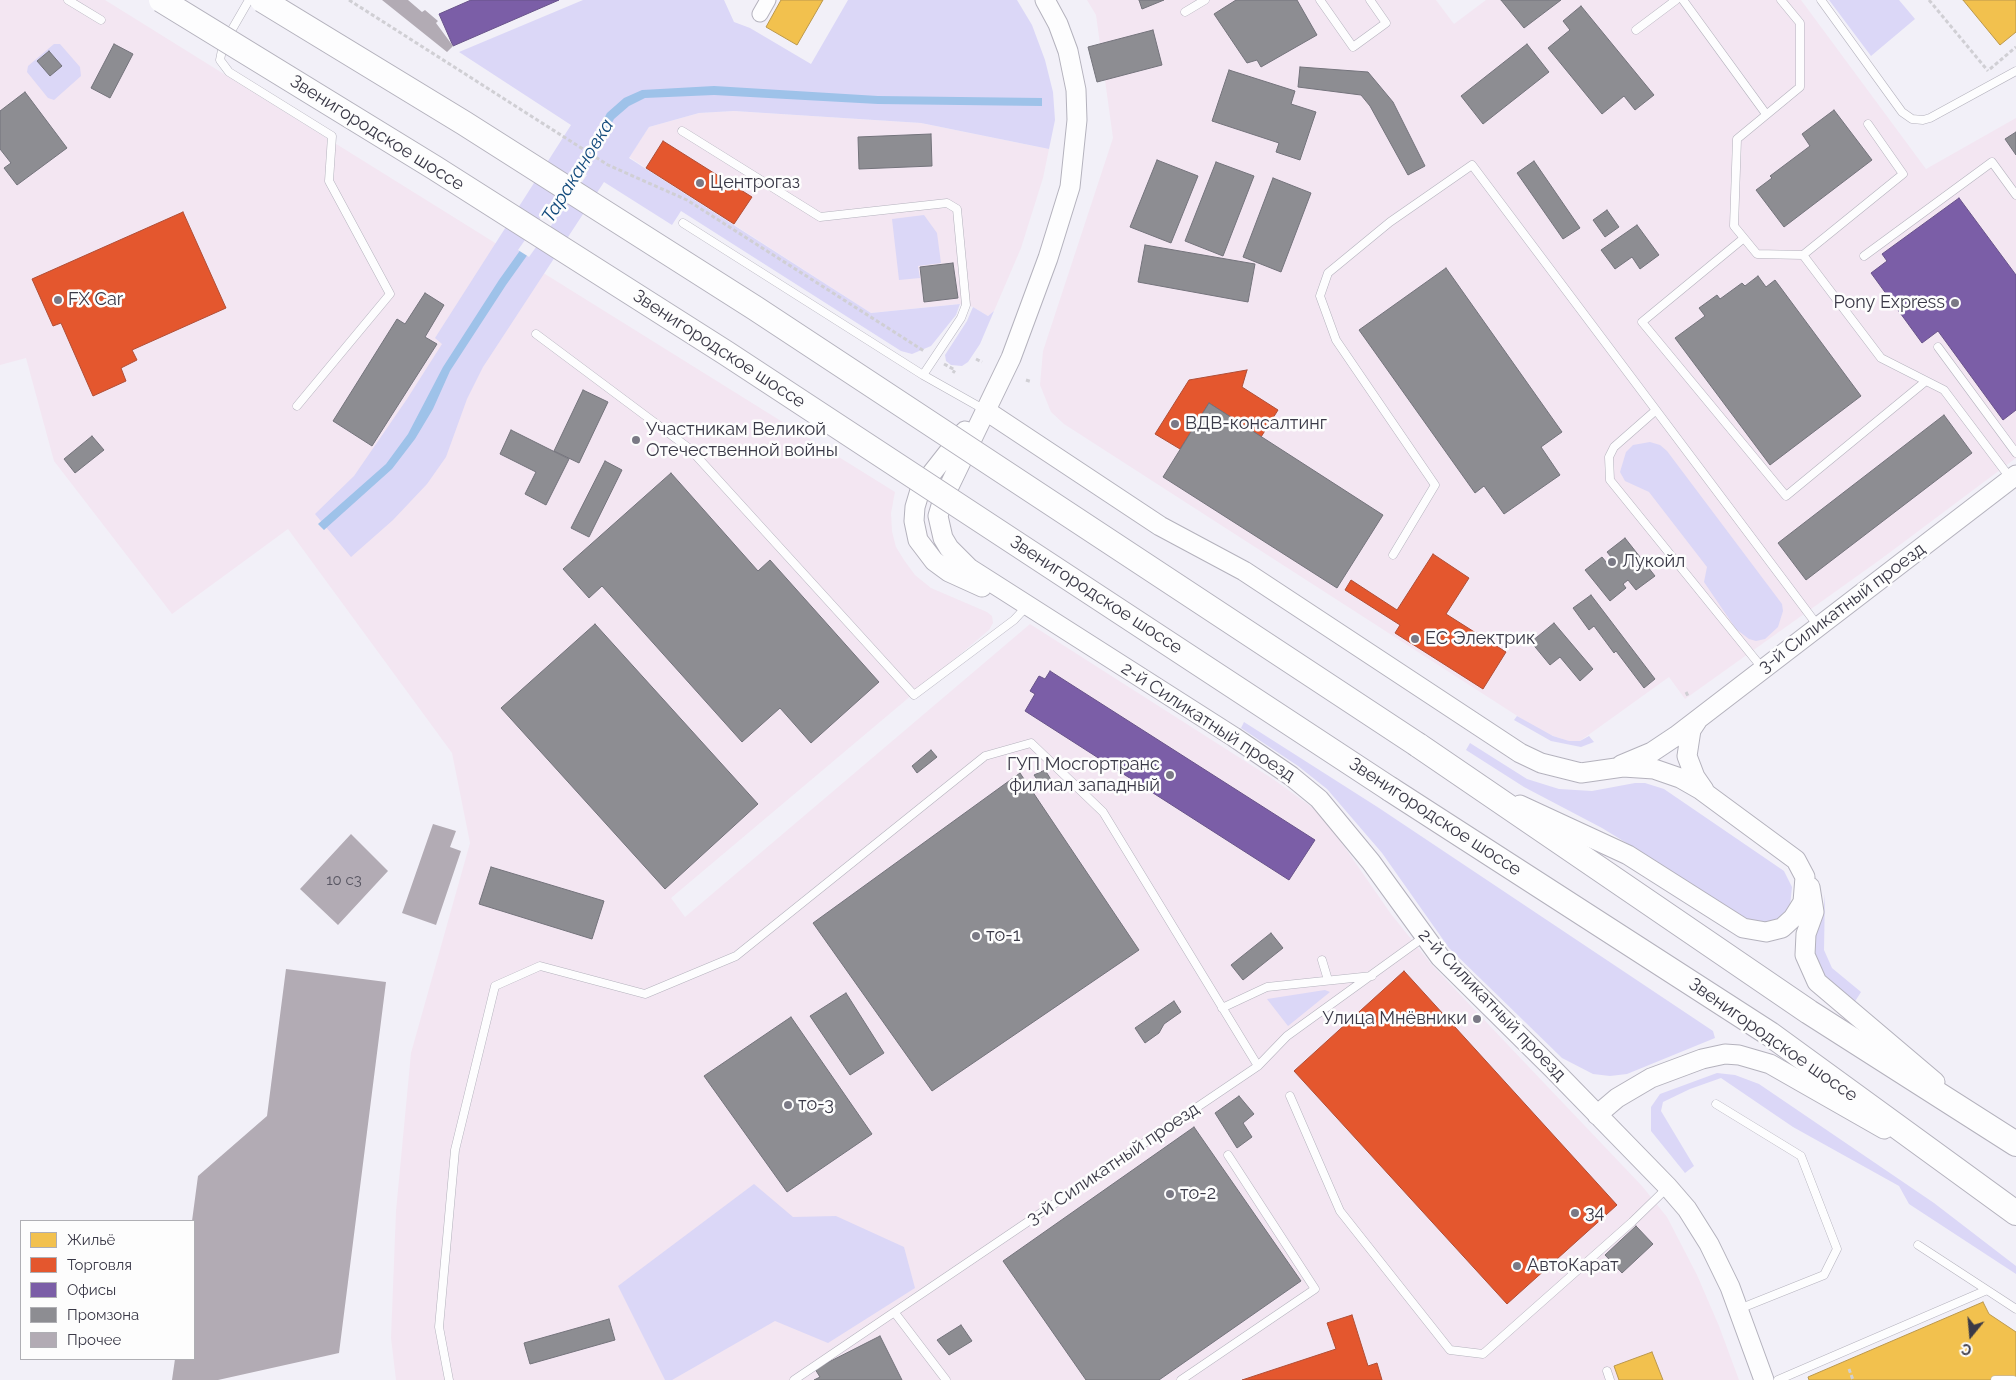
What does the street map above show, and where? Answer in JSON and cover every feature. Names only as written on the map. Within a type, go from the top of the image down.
[{"type":"main road","name":"Звенигородское шоссе","points":[[161,0],[435,168],[726,353],[1390,789],[1770,1034],[2016,1213]]},
{"type":"main road","points":[[262,0],[464,123],[755,308],[1454,769],[1809,1012],[2016,1144]]},
{"type":"street","points":[[760,14],[768,0]]},
{"type":"street","name":"2-й Силикатный проезд","points":[[1046,0],[1068,50],[1076,90],[1077,120],[1070,187],[1048,258],[1017,343],[984,410],[921,487],[915,507],[916,531],[926,553],[949,572],[1027,606],[1147,680],[1298,781],[1338,820],[1440,957],[1668,1187],[1687,1209],[1709,1244],[1740,1310],[1764,1380]]},
{"type":"street","points":[[984,410],[1160,526],[1244,571],[1520,753],[1563,770],[1581,773],[1638,767],[1669,773],[1710,796],[1796,860],[1805,877],[1814,905],[1804,943],[1804,955],[1817,982],[1986,1124]]},
{"type":"street","name":"3-й Силикатный проезд","points":[[1610,769],[1636,760],[1668,741],[1819,628],[2013,477]]},
{"type":"street","points":[[1702,714],[1691,730],[1687,756],[1695,777],[1710,796]]},
{"type":"street","points":[[1454,769],[1517,804],[1628,855],[1734,924],[1759,932],[1782,928],[1801,908],[1805,894],[1805,877]]},
{"type":"street","points":[[1597,1115],[1617,1098],[1651,1078],[1712,1056],[1739,1055],[1770,1064],[1957,1171]]},
{"type":"lane","points":[[68,0],[101,20]]},
{"type":"lane","points":[[249,0],[223,45],[220,60],[229,72],[332,136],[329,180],[390,294],[297,406]]},
{"type":"lane","points":[[1185,12],[1205,0]]},
{"type":"lane","points":[[1320,0],[1353,47],[1386,23],[1370,0]]},
{"type":"lane","points":[[1636,30],[1676,0]]},
{"type":"lane","points":[[1683,0],[1766,114]]},
{"type":"lane","points":[[1781,0],[1800,23],[1800,87],[1737,139],[1734,226],[1757,254],[1803,256],[1904,174],[1868,124]]},
{"type":"lane","points":[[1821,0],[1902,112],[1912,119],[1923,120],[1930,118],[2016,71]]},
{"type":"lane","points":[[682,131],[820,216],[947,203],[957,209],[966,305],[961,318],[923,375]]},
{"type":"lane","points":[[1864,256],[1992,162],[2016,195]]},
{"type":"lane","points":[[1393,555],[1435,485],[1336,340],[1320,296],[1328,273],[1390,222],[1472,165],[1819,628]]},
{"type":"lane","points":[[683,222],[923,375],[984,410]]},
{"type":"lane","points":[[1744,238],[1642,322],[1786,496],[1926,381]]},
{"type":"lane","points":[[1803,256],[1881,358],[1944,390],[2013,477]]},
{"type":"lane","points":[[536,334],[690,449],[914,695],[1014,620],[1027,606]]},
{"type":"lane","points":[[1938,348],[2016,453]]},
{"type":"lane","points":[[1655,411],[1614,447],[1609,457],[1610,480],[1763,669]]},
{"type":"lane","points":[[449,1380],[439,1327],[455,1150],[495,986],[540,966],[645,994],[736,956],[985,756],[1031,744],[1103,812],[1258,1066]]},
{"type":"lane","name":"3-й Силикатный проезд","points":[[795,1380],[1258,1066],[1287,1036],[1424,937]]},
{"type":"lane","points":[[1322,960],[1328,980]]},
{"type":"lane","points":[[1222,1008],[1267,987],[1372,976]]},
{"type":"lane","points":[[1290,1096],[1340,1211],[1450,1350],[1483,1354],[1632,1222],[1668,1187]]},
{"type":"lane","points":[[1716,1104],[1801,1156],[1837,1249],[1824,1275],[1740,1310]]},
{"type":"lane","points":[[1181,1380],[1315,1289],[1228,1155]]},
{"type":"lane","points":[[1918,1246],[2016,1309]]},
{"type":"lane","points":[[1778,1380],[1987,1290]]},
{"type":"lane","points":[[895,1313],[946,1380]]},
{"type":"lane","points":[[1864,1343],[1868,1352]]},
{"type":"lane","points":[[1607,1371],[1610,1380]]},
{"type":"lane","points":[[1995,1380],[2013,1380]]},
{"type":"path","points":[[349,0],[608,165],[687,200],[955,370],[954,373]]},
{"type":"path","points":[[1929,0],[1997,82]]},
{"type":"path","points":[[1988,70],[2016,47]]},
{"type":"path","points":[[976,359],[982,362]]},
{"type":"path","points":[[1026,380],[1032,382]]},
{"type":"path","points":[[1849,1369],[1853,1380]]},
{"type":"shaded area","points":[[0,0],[105,0],[134,18],[895,492],[891,513],[892,531],[896,547],[915,575],[931,588],[987,612],[992,616],[993,623],[989,630],[671,898],[685,917],[1030,624],[1273,779],[1313,808],[1332,829],[1391,914],[1432,965],[1642,1186],[1667,1217],[1697,1275],[1739,1380],[396,1380],[391,1338],[396,1211],[411,1053],[470,843],[452,753],[288,529],[172,614],[54,461],[26,358],[0,365]]},
{"type":"shaded area","points":[[583,0],[724,0],[734,22],[750,28],[811,64],[848,0],[1017,0],[1032,25],[1045,60],[1053,92],[1055,120],[1049,149],[921,123],[734,111],[699,113],[649,127],[629,158],[871,313],[960,304],[956,315],[931,346],[912,354],[901,351],[681,211],[672,225],[604,182],[483,367],[467,399],[446,457],[427,484],[393,520],[351,557],[315,514],[354,476],[407,399],[442,344],[435,338],[571,125],[459,52]]},
{"type":"shaded area","points":[[1087,0],[1436,0],[1454,24],[1486,0],[1801,0],[1926,169],[2016,118],[2016,458],[1881,559],[1685,699],[1669,677],[1580,741],[1568,741],[1536,728],[1064,424],[1051,412],[1040,385],[1043,351],[1113,138],[1096,15]]},
{"type":"shaded area","points":[[1829,0],[1899,0],[1915,19],[1871,56]]},
{"type":"shaded area","points":[[54,44],[60,44],[80,67],[81,76],[54,100],[48,98],[27,72],[28,66]]},
{"type":"shaded area","points":[[734,111],[921,123],[1049,149],[1043,178],[1021,248],[994,311],[988,316],[973,307],[960,304],[871,313],[629,157],[649,127],[699,113]]},
{"type":"shaded area","points":[[924,215],[937,233],[941,263],[918,266],[920,278],[899,280],[892,219]]},
{"type":"shaded area","points":[[973,307],[988,316],[994,311],[980,344],[968,362],[962,366],[951,365],[946,361],[945,355],[967,321]]},
{"type":"shaded area","points":[[1650,442],[1660,445],[1667,451],[1782,604],[1783,611],[1778,627],[1765,639],[1756,641],[1749,639],[1736,629],[1704,582],[1707,567],[1649,492],[1625,481],[1620,472],[1626,452],[1633,445]]},
{"type":"shaded area","points":[[1517,716],[1553,736],[1569,741],[1580,741],[1589,736],[1594,742],[1581,747],[1551,741],[1514,720]]},
{"type":"shaded area","points":[[1244,722],[1379,808],[1713,1031],[1715,1038],[1627,1074],[1610,1076],[1593,1074],[1562,1058],[1449,948],[1382,853],[1327,789],[1298,766],[1241,728]]},
{"type":"shaded area","points":[[1470,743],[1527,779],[1559,789],[1592,791],[1645,783],[1664,789],[1784,871],[1792,887],[1790,906],[1777,920],[1766,924],[1737,918],[1633,847],[1602,828],[1524,787],[1466,750]]},
{"type":"shaded area","points":[[1825,894],[1824,950],[1832,968],[1861,992],[1854,1003],[1836,991],[1815,965],[1812,943],[1823,914]]},
{"type":"shaded area","points":[[1325,990],[1330,992],[1288,1026],[1267,999]]},
{"type":"shaded area","points":[[1717,1073],[1735,1075],[1759,1084],[1934,1203],[2016,1266],[2016,1274],[1909,1204],[1899,1186],[1793,1127],[1721,1078],[1690,1089],[1663,1102],[1661,1111],[1694,1166],[1685,1173],[1651,1131],[1651,1107],[1660,1094]]},
{"type":"shaded area","points":[[754,1184],[793,1217],[836,1216],[904,1247],[915,1288],[828,1343],[775,1321],[672,1380],[665,1380],[618,1286]]},
{"type":"water","name":"Таракановка","points":[[714,86],[878,96],[1042,98],[1042,106],[878,104],[714,95],[645,98],[629,106],[614,119],[583,177],[506,285],[450,371],[433,409],[415,439],[392,469],[324,530],[318,524],[386,464],[408,434],[443,367],[499,280],[576,172],[607,113],[624,98],[642,90]]},
{"type":"pier","points":[[575,168],[587,175],[529,257],[518,250]]},
{"type":"building: Жильё","points":[[781,0],[823,0],[797,45],[766,27]]},
{"type":"building: Жильё","points":[[1963,0],[2016,0],[2016,32],[2000,45]]},
{"type":"building: Жильё","points":[[1983,1302],[1989,1314],[2016,1332],[2016,1380],[1809,1380],[1808,1377]]},
{"type":"building: Жильё","points":[[1652,1352],[1663,1380],[1619,1380],[1614,1366]]},
{"type":"building: Торговля","points":[[663,141],[752,197],[734,224],[646,168]]},
{"type":"building: Торговля","points":[[183,212],[226,308],[132,350],[137,360],[121,368],[126,381],[93,396],[61,323],[53,326],[32,279]]},
{"type":"building: Торговля","points":[[1247,370],[1242,387],[1278,410],[1261,437],[1209,403],[1180,449],[1155,434],[1189,380]]},
{"type":"building: Торговля","points":[[1433,554],[1469,578],[1446,614],[1506,652],[1483,689],[1395,633],[1400,625],[1345,590],[1351,580],[1397,610]]},
{"type":"building: Торговля","points":[[1404,971],[1617,1205],[1507,1304],[1294,1071]]},
{"type":"building: Торговля","points":[[1352,1315],[1368,1366],[1377,1363],[1382,1380],[1242,1380],[1336,1349],[1327,1323]]},
{"type":"building: Офисы","points":[[471,0],[559,0],[453,46],[439,14]]},
{"type":"building: Офисы","name":"Pony Express","points":[[1959,198],[2016,275],[2016,410],[2003,420],[1938,331],[1922,343],[1871,273],[1887,261],[1882,254]]},
{"type":"building: Офисы","name":"ГУП Мосгортранс филиал западный","points":[[1050,671],[1315,840],[1289,880],[1025,711],[1035,694],[1030,691],[1039,676],[1045,679]]},
{"type":"building: Промзона","points":[[1139,0],[1164,0],[1142,9]]},
{"type":"building: Промзона","points":[[1236,0],[1297,0],[1317,35],[1261,67],[1257,60],[1247,63],[1214,14]]},
{"type":"building: Промзона","points":[[1501,0],[1561,0],[1524,28]]},
{"type":"building: Промзона","points":[[1581,6],[1654,95],[1635,110],[1624,96],[1602,114],[1548,48],[1570,30],[1563,21]]},
{"type":"building: Промзона","points":[[1153,30],[1162,65],[1097,82],[1088,47]]},
{"type":"building: Промзона","points":[[114,44],[133,54],[110,98],[91,88]]},
{"type":"building: Промзона","points":[[1527,44],[1549,72],[1483,124],[1461,96]]},
{"type":"building: Промзона","points":[[49,51],[62,66],[50,76],[37,61]]},
{"type":"building: Промзона","points":[[1300,67],[1368,72],[1393,102],[1425,166],[1408,175],[1370,106],[1361,95],[1298,87]]},
{"type":"building: Промзона","points":[[1229,70],[1295,91],[1291,104],[1316,112],[1300,160],[1276,152],[1279,143],[1212,121]]},
{"type":"building: Промзона","points":[[25,92],[67,148],[17,185],[4,168],[11,163],[0,149],[0,111]]},
{"type":"building: Промзона","points":[[1834,110],[1872,160],[1784,227],[1756,190],[1772,178],[1770,176],[1810,146],[1802,134]]},
{"type":"building: Промзона","points":[[2016,132],[2016,155],[2005,139]]},
{"type":"building: Промзона","points":[[931,134],[932,166],[859,169],[858,137]]},
{"type":"building: Промзона","points":[[1157,160],[1198,176],[1171,243],[1130,227]]},
{"type":"building: Промзона","points":[[1534,161],[1580,228],[1563,239],[1517,173]]},
{"type":"building: Промзона","points":[[1216,162],[1254,176],[1223,256],[1185,241]]},
{"type":"building: Промзона","points":[[1273,178],[1311,193],[1281,272],[1243,257]]},
{"type":"building: Промзона","points":[[1607,210],[1619,227],[1605,237],[1593,220]]},
{"type":"building: Промзона","points":[[1637,225],[1659,255],[1640,269],[1632,257],[1615,269],[1601,250]]},
{"type":"building: Промзона","points":[[1145,245],[1255,264],[1248,302],[1138,282]]},
{"type":"building: Промзона","points":[[953,263],[958,298],[924,302],[920,267]]},
{"type":"building: Промзона","points":[[1446,268],[1562,432],[1541,447],[1560,475],[1504,514],[1484,486],[1475,493],[1359,330]]},
{"type":"building: Промзона","points":[[1758,276],[1766,287],[1775,280],[1861,396],[1770,465],[1675,338],[1705,316],[1699,308],[1717,295],[1720,299],[1742,283],[1745,286]]},
{"type":"building: Промзона","points":[[425,293],[444,305],[425,337],[437,344],[372,446],[333,421],[397,319],[405,324]]},
{"type":"building: Промзона","points":[[583,390],[608,402],[579,463],[554,451]]},
{"type":"building: Промзона","points":[[1209,403],[1383,515],[1337,588],[1163,477]]},
{"type":"building: Промзона","points":[[1944,415],[1972,453],[1806,580],[1778,543]]},
{"type":"building: Промзона","points":[[511,430],[569,459],[546,505],[525,494],[536,472],[500,454]]},
{"type":"building: Промзона","points":[[92,436],[104,450],[75,473],[64,459]]},
{"type":"building: Промзона","points":[[605,461],[622,470],[589,537],[571,528]]},
{"type":"building: Промзона","points":[[671,473],[758,571],[770,560],[879,682],[811,743],[780,708],[742,742],[602,586],[589,598],[563,569]]},
{"type":"building: Промзона","points":[[1625,538],[1655,576],[1636,590],[1628,580],[1623,584],[1626,588],[1610,601],[1585,570],[1602,557],[1611,568],[1617,564],[1607,552]]},
{"type":"building: Промзона","points":[[1591,595],[1655,679],[1644,688],[1594,626],[1589,630],[1573,608]]},
{"type":"building: Промзона","points":[[1554,623],[1593,669],[1580,681],[1560,657],[1550,665],[1531,642]]},
{"type":"building: Промзона","points":[[595,624],[758,804],[665,889],[501,708]]},
{"type":"building: Промзона","points":[[931,750],[937,757],[917,773],[912,766]]},
{"type":"building: Промзона","points":[[1045,770],[1055,786],[1046,792],[1034,775]]},
{"type":"building: Промзона","name":"то-1","points":[[1020,773],[1139,950],[932,1091],[813,923]]},
{"type":"building: Промзона","points":[[491,867],[604,901],[592,939],[479,904]]},
{"type":"building: Промзона","points":[[1271,933],[1283,948],[1243,980],[1231,965]]},
{"type":"building: Промзона","points":[[846,993],[884,1053],[850,1075],[810,1016]]},
{"type":"building: Промзона","points":[[1174,1001],[1181,1012],[1164,1024],[1159,1033],[1145,1043],[1135,1028]]},
{"type":"building: Промзона","name":"то-3","points":[[791,1017],[872,1134],[787,1192],[704,1076]]},
{"type":"building: Промзона","points":[[1239,1096],[1254,1114],[1243,1123],[1252,1137],[1237,1148],[1215,1113]]},
{"type":"building: Промзона","name":"то-2","points":[[1194,1127],[1301,1281],[1159,1380],[1086,1380],[1003,1261]]},
{"type":"building: Промзона","points":[[1636,1226],[1653,1244],[1622,1273],[1605,1255]]},
{"type":"building: Промзона","points":[[609,1319],[615,1340],[530,1364],[524,1343]]},
{"type":"building: Промзона","points":[[961,1325],[972,1341],[949,1355],[937,1340]]},
{"type":"building: Промзона","points":[[880,1336],[902,1380],[814,1380],[820,1377],[815,1369]]},
{"type":"building: Прочее","points":[[382,0],[408,0],[422,12],[425,10],[438,21],[436,23],[453,46],[447,52]]},
{"type":"building: Прочее","points":[[433,824],[456,831],[450,847],[461,851],[436,925],[402,913]]},
{"type":"building: Прочее","points":[[351,834],[388,871],[338,925],[300,889]]},
{"type":"building: Прочее","points":[[286,969],[386,982],[339,1353],[218,1380],[172,1380],[175,1360],[195,1360],[195,1220],[192,1220],[198,1176],[267,1116]]},
{"type":"place","name":"Центрогаз","points":[[700,183]]},
{"type":"place","name":"FX Car","points":[[58,300]]},
{"type":"place","name":"Pony Express","points":[[1955,303]]},
{"type":"place","name":"ВДВ-консалтинг","points":[[1175,424]]},
{"type":"place","name":"Участникам Великой Отечественной войны","points":[[636,440]]},
{"type":"place","name":"Лукойл","points":[[1612,562]]},
{"type":"place","name":"ЕС Электрик","points":[[1415,639]]},
{"type":"place","name":"ГУП Мосгортранс филиал западный","points":[[1170,775]]},
{"type":"place","name":"то-1","points":[[976,936]]},
{"type":"place","name":"Улица Мнёвники","points":[[1477,1019]]},
{"type":"place","name":"то-3","points":[[788,1105]]},
{"type":"place","name":"то-2","points":[[1170,1194]]},
{"type":"place","name":"34","points":[[1575,1213]]},
{"type":"place","name":"АвтоКарат","points":[[1517,1266]]}]
